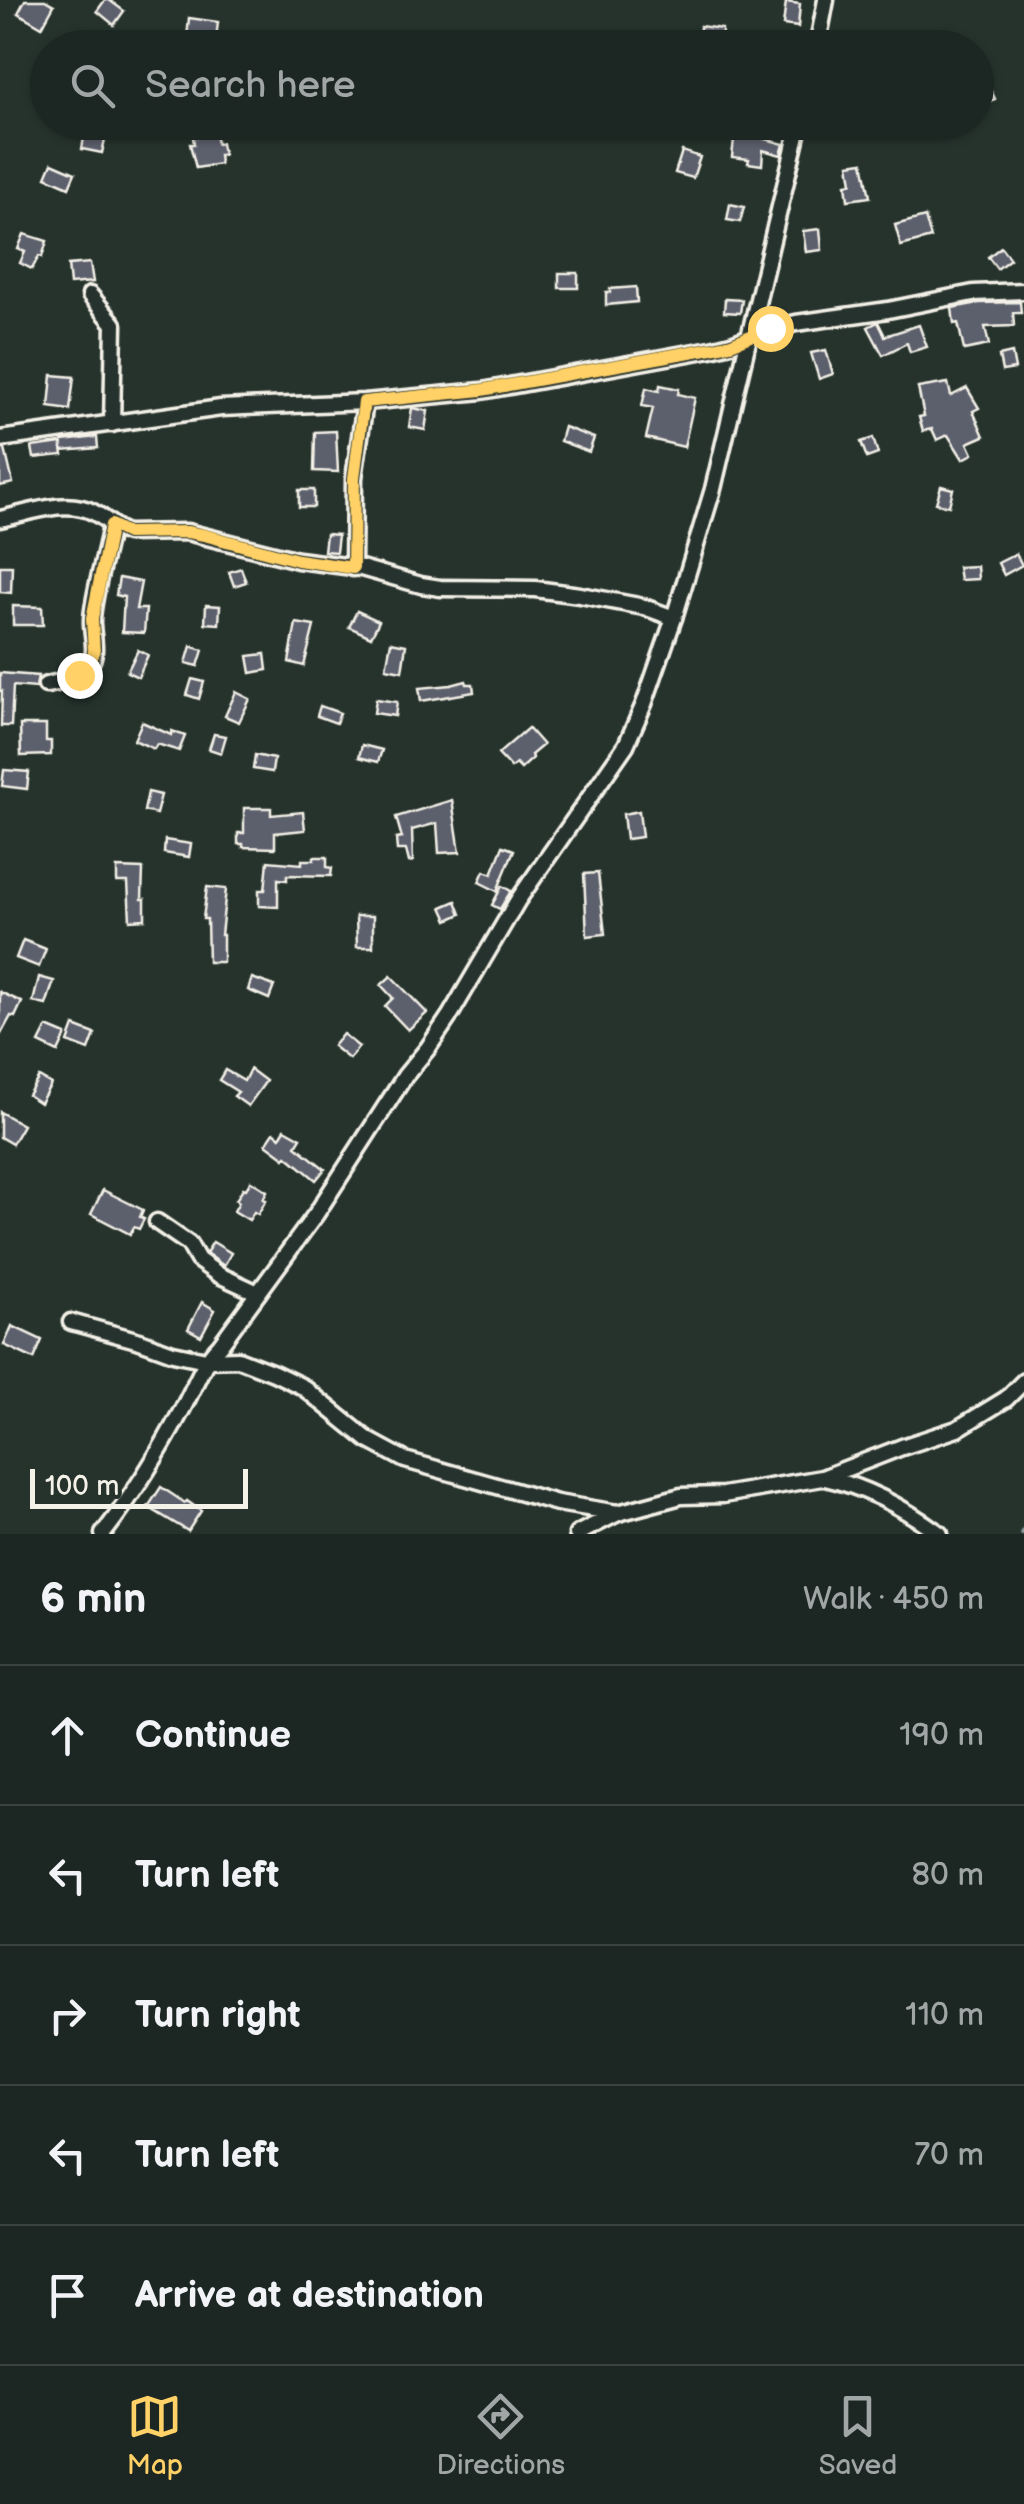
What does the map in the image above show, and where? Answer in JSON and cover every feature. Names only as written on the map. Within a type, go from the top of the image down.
[{"type":"street","points":[[820,30],[826,0]]},
{"type":"street","points":[[103,1534],[127,1503],[184,1407],[206,1360],[316,1214],[404,1076],[450,1017],[518,900],[626,745],[674,618],[714,489],[796,140]]},
{"type":"street","points":[[0,439],[221,408],[364,402],[496,388],[712,348],[770,328],[973,293],[1024,290]]},
{"type":"street","points":[[90,295],[114,324],[112,424]]},
{"type":"street","points":[[353,568],[354,478],[364,402]]},
{"type":"street","points":[[0,519],[77,506],[127,533],[187,532],[298,560],[440,588],[535,589],[644,607],[674,618]]},
{"type":"street","points":[[46,684],[79,675],[92,662],[92,619],[111,525]]},
{"type":"street","points":[[156,1222],[189,1244],[198,1260],[219,1276],[258,1293]]},
{"type":"street","points":[[71,1322],[173,1353],[206,1360],[238,1360],[302,1387],[368,1440],[405,1460],[557,1503],[618,1512]]},
{"type":"street","points":[[576,1534],[618,1512],[681,1496],[723,1495],[822,1478],[958,1429],[996,1406],[1024,1381]]},
{"type":"street","points":[[822,1478],[842,1482],[897,1506],[940,1534]]},
{"type":"building","points":[[25,0],[45,0],[54,5],[42,27],[18,13]]},
{"type":"building","points":[[105,0],[124,11],[114,25],[97,11]]},
{"type":"building","points":[[786,2],[800,4],[798,27],[783,25]]},
{"type":"building","points":[[189,18],[218,22],[217,30],[188,30]]},
{"type":"building","points":[[84,140],[105,140],[102,153],[82,149]]},
{"type":"building","points":[[193,140],[221,143],[220,164],[196,168],[190,144],[194,144]]},
{"type":"building","points":[[734,140],[784,144],[781,155],[763,150],[762,165],[732,157]]},
{"type":"building","points":[[682,151],[700,157],[693,178],[675,173]]},
{"type":"building","points":[[863,162],[870,197],[848,200],[846,184],[852,183],[849,164]]},
{"type":"building","points":[[52,163],[75,173],[69,187],[46,177]]},
{"type":"building","points":[[730,204],[744,207],[740,222],[727,220]]},
{"type":"building","points":[[925,217],[931,238],[901,246],[895,225]]},
{"type":"building","points":[[820,229],[822,250],[806,252],[803,231]]},
{"type":"building","points":[[24,234],[47,241],[42,257],[32,269],[20,263],[25,252],[18,249]]},
{"type":"building","points":[[1001,247],[1010,259],[997,269],[988,257]]},
{"type":"building","points":[[90,263],[93,282],[70,284],[68,265]]},
{"type":"building","points":[[559,273],[578,273],[578,288],[559,288]]},
{"type":"building","points":[[636,287],[637,302],[606,305],[606,292],[610,289]]},
{"type":"building","points":[[725,299],[742,300],[740,313],[724,312]]},
{"type":"building","points":[[1020,302],[1021,313],[1013,313],[1014,326],[985,327],[989,345],[964,350],[952,308]]},
{"type":"building","points":[[878,322],[885,336],[919,325],[927,347],[910,352],[907,343],[883,355],[868,327]]},
{"type":"building","points":[[826,350],[833,374],[819,379],[811,353]]},
{"type":"building","points":[[1012,353],[1015,369],[1002,371],[999,356]]},
{"type":"building","points":[[52,375],[74,377],[70,410],[49,407]]},
{"type":"building","points":[[948,383],[951,396],[967,388],[979,408],[973,411],[984,436],[968,443],[973,454],[963,459],[948,435],[937,440],[932,429],[923,431],[919,417],[924,416],[918,388]]},
{"type":"building","points":[[660,385],[695,398],[684,447],[646,438],[653,408],[642,406],[646,388],[659,391]]},
{"type":"building","points":[[412,408],[428,411],[425,430],[409,427]]},
{"type":"building","points":[[564,427],[594,438],[589,452],[560,441]]},
{"type":"building","points":[[336,431],[338,472],[314,471],[315,432]]},
{"type":"building","points":[[97,437],[98,448],[62,451],[62,441]]},
{"type":"building","points":[[873,438],[878,454],[867,458],[861,442]]},
{"type":"building","points":[[61,443],[63,455],[34,458],[32,447]]},
{"type":"building","points":[[0,449],[5,449],[13,483],[0,486]]},
{"type":"building","points":[[941,486],[953,489],[949,506],[936,503]]},
{"type":"building","points":[[299,490],[314,490],[314,507],[299,507]]},
{"type":"building","points":[[326,534],[338,535],[336,552],[324,551]]},
{"type":"building","points":[[1016,554],[1022,565],[1004,575],[998,563]]},
{"type":"building","points":[[0,566],[12,566],[11,593],[0,592]]},
{"type":"building","points":[[977,566],[978,579],[960,580],[958,567]]},
{"type":"building","points":[[241,568],[246,582],[234,586],[229,572]]},
{"type":"building","points":[[119,578],[141,582],[136,609],[146,609],[144,633],[122,632],[124,597],[116,595]]},
{"type":"building","points":[[206,605],[220,606],[219,624],[205,623]]},
{"type":"building","points":[[13,606],[42,607],[43,625],[13,625]]},
{"type":"building","points":[[357,611],[379,621],[371,637],[349,627]]},
{"type":"building","points":[[296,623],[314,626],[304,666],[289,662]]},
{"type":"building","points":[[391,642],[406,645],[402,671],[386,668]]},
{"type":"building","points":[[191,646],[203,650],[198,666],[186,663]]},
{"type":"building","points":[[138,650],[148,655],[138,677],[127,672]]},
{"type":"building","points":[[265,654],[267,670],[251,673],[248,656]]},
{"type":"building","points":[[0,673],[38,676],[36,688],[13,686],[11,726],[1,726]]},
{"type":"building","points":[[192,679],[204,682],[199,699],[187,695]]},
{"type":"building","points":[[466,681],[473,684],[474,692],[421,701],[419,688]]},
{"type":"building","points":[[236,692],[250,699],[239,722],[225,716]]},
{"type":"building","points":[[376,699],[397,702],[395,716],[374,713]]},
{"type":"building","points":[[320,706],[340,713],[336,723],[317,716]]},
{"type":"building","points":[[142,722],[171,735],[172,731],[185,736],[179,751],[157,744],[154,749],[134,740]]},
{"type":"building","points":[[20,725],[46,725],[51,755],[21,756]]},
{"type":"building","points":[[528,728],[543,745],[521,769],[516,764],[511,768],[498,754]]},
{"type":"building","points":[[214,734],[226,736],[221,753],[209,749]]},
{"type":"building","points":[[362,745],[382,750],[378,762],[359,757]]},
{"type":"building","points":[[255,755],[274,759],[272,772],[253,769]]},
{"type":"building","points":[[4,770],[29,772],[27,789],[2,786]]},
{"type":"building","points":[[148,792],[161,795],[156,814],[144,811]]},
{"type":"building","points":[[452,800],[460,852],[439,853],[437,823],[412,830],[413,861],[409,862],[406,850],[397,850],[396,839],[402,838],[396,817]]},
{"type":"building","points":[[244,808],[271,808],[271,815],[303,812],[305,830],[275,833],[275,848],[243,847],[238,844],[238,833],[244,833]]},
{"type":"building","points":[[639,811],[642,837],[626,839],[623,814]]},
{"type":"building","points":[[165,840],[191,844],[189,857],[164,853]]},
{"type":"building","points":[[503,846],[514,850],[497,891],[479,882],[484,871],[492,874]]},
{"type":"building","points":[[327,857],[331,876],[287,875],[287,880],[278,879],[278,907],[259,906],[259,890],[265,890],[268,861],[302,864],[302,860]]},
{"type":"building","points":[[117,868],[143,869],[145,919],[130,920],[128,882],[117,882]]},
{"type":"building","points":[[598,873],[605,934],[587,936],[584,874]]},
{"type":"building","points":[[502,886],[511,891],[500,909],[492,905]]},
{"type":"building","points":[[207,887],[226,889],[221,935],[223,962],[208,962],[207,919],[203,919]]},
{"type":"building","points":[[456,901],[461,914],[448,920],[442,907]]},
{"type":"building","points":[[356,916],[373,916],[373,947],[357,947]]},
{"type":"building","points":[[23,940],[46,949],[39,967],[16,958]]},
{"type":"building","points":[[391,976],[427,1013],[408,1030],[385,1006],[393,998],[381,985]]},
{"type":"building","points":[[39,977],[54,981],[46,1005],[33,1002]]},
{"type":"building","points":[[252,978],[274,986],[269,999],[248,990]]},
{"type":"building","points":[[0,992],[22,1002],[0,1036]]},
{"type":"building","points":[[74,1026],[95,1034],[89,1050],[68,1042]]},
{"type":"building","points":[[47,1027],[66,1035],[58,1052],[39,1043]]},
{"type":"building","points":[[343,1034],[359,1047],[349,1059],[333,1046]]},
{"type":"building","points":[[250,1069],[266,1081],[248,1106],[234,1096],[238,1092],[219,1080],[225,1070],[244,1081]]},
{"type":"building","points":[[39,1077],[51,1084],[40,1103],[28,1095]]},
{"type":"building","points":[[0,1112],[23,1125],[12,1144],[0,1137]]},
{"type":"building","points":[[285,1129],[301,1138],[296,1146],[325,1169],[316,1180],[266,1144],[274,1132],[280,1137]]},
{"type":"building","points":[[251,1181],[267,1191],[258,1214],[254,1212],[249,1220],[234,1211],[239,1202],[236,1200]]},
{"type":"building","points":[[103,1190],[143,1210],[139,1229],[134,1227],[130,1234],[91,1214]]},
{"type":"building","points":[[213,1242],[231,1253],[224,1266],[206,1253]]},
{"type":"building","points":[[202,1302],[215,1310],[201,1336],[188,1329]]},
{"type":"building","points":[[12,1326],[42,1340],[34,1359],[4,1345]]},
{"type":"building","points":[[161,1487],[201,1511],[188,1531],[148,1507]]},
{"type":"waterway","points":[[1022,1534],[1024,1529]]},
{"type":"route","points":[[79,675],[92,662],[92,619],[111,525],[127,533],[204,535],[298,560],[353,568],[354,478],[364,402],[482,390],[588,372],[731,344],[770,328]]}]
